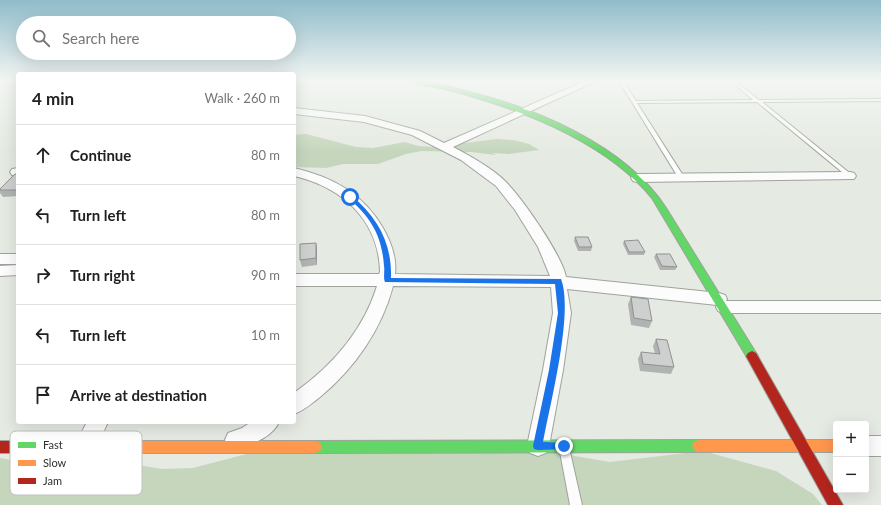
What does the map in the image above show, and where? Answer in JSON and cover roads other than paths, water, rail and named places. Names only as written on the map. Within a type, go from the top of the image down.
[{"type":"street","points":[[503,105],[524,111],[571,134],[605,154],[637,178],[650,191],[722,303],[836,505]]},
{"type":"street","points":[[445,147],[538,105]]},
{"type":"street","points":[[296,112],[365,119],[416,134],[465,158],[500,183],[521,208],[545,247],[557,272],[562,313],[553,370],[538,446]]},
{"type":"street","points":[[296,173],[319,179],[335,187],[365,209],[383,240],[388,267],[385,292],[376,313],[353,351],[339,368],[323,383],[296,403]]},
{"type":"street","points":[[637,178],[850,176]]},
{"type":"street","points":[[0,259],[16,259]]},
{"type":"street","points":[[0,270],[16,270]]},
{"type":"street","points":[[296,280],[558,281],[722,303],[881,306]]},
{"type":"street","points":[[218,446],[249,435],[266,424]]},
{"type":"street","points":[[142,447],[833,446]]},
{"type":"street","points":[[869,446],[881,446]]},
{"type":"lane","points":[[636,105],[681,177]]},
{"type":"lane","points":[[762,105],[850,176]]},
{"type":"lane","points":[[564,446],[576,505]]}]
